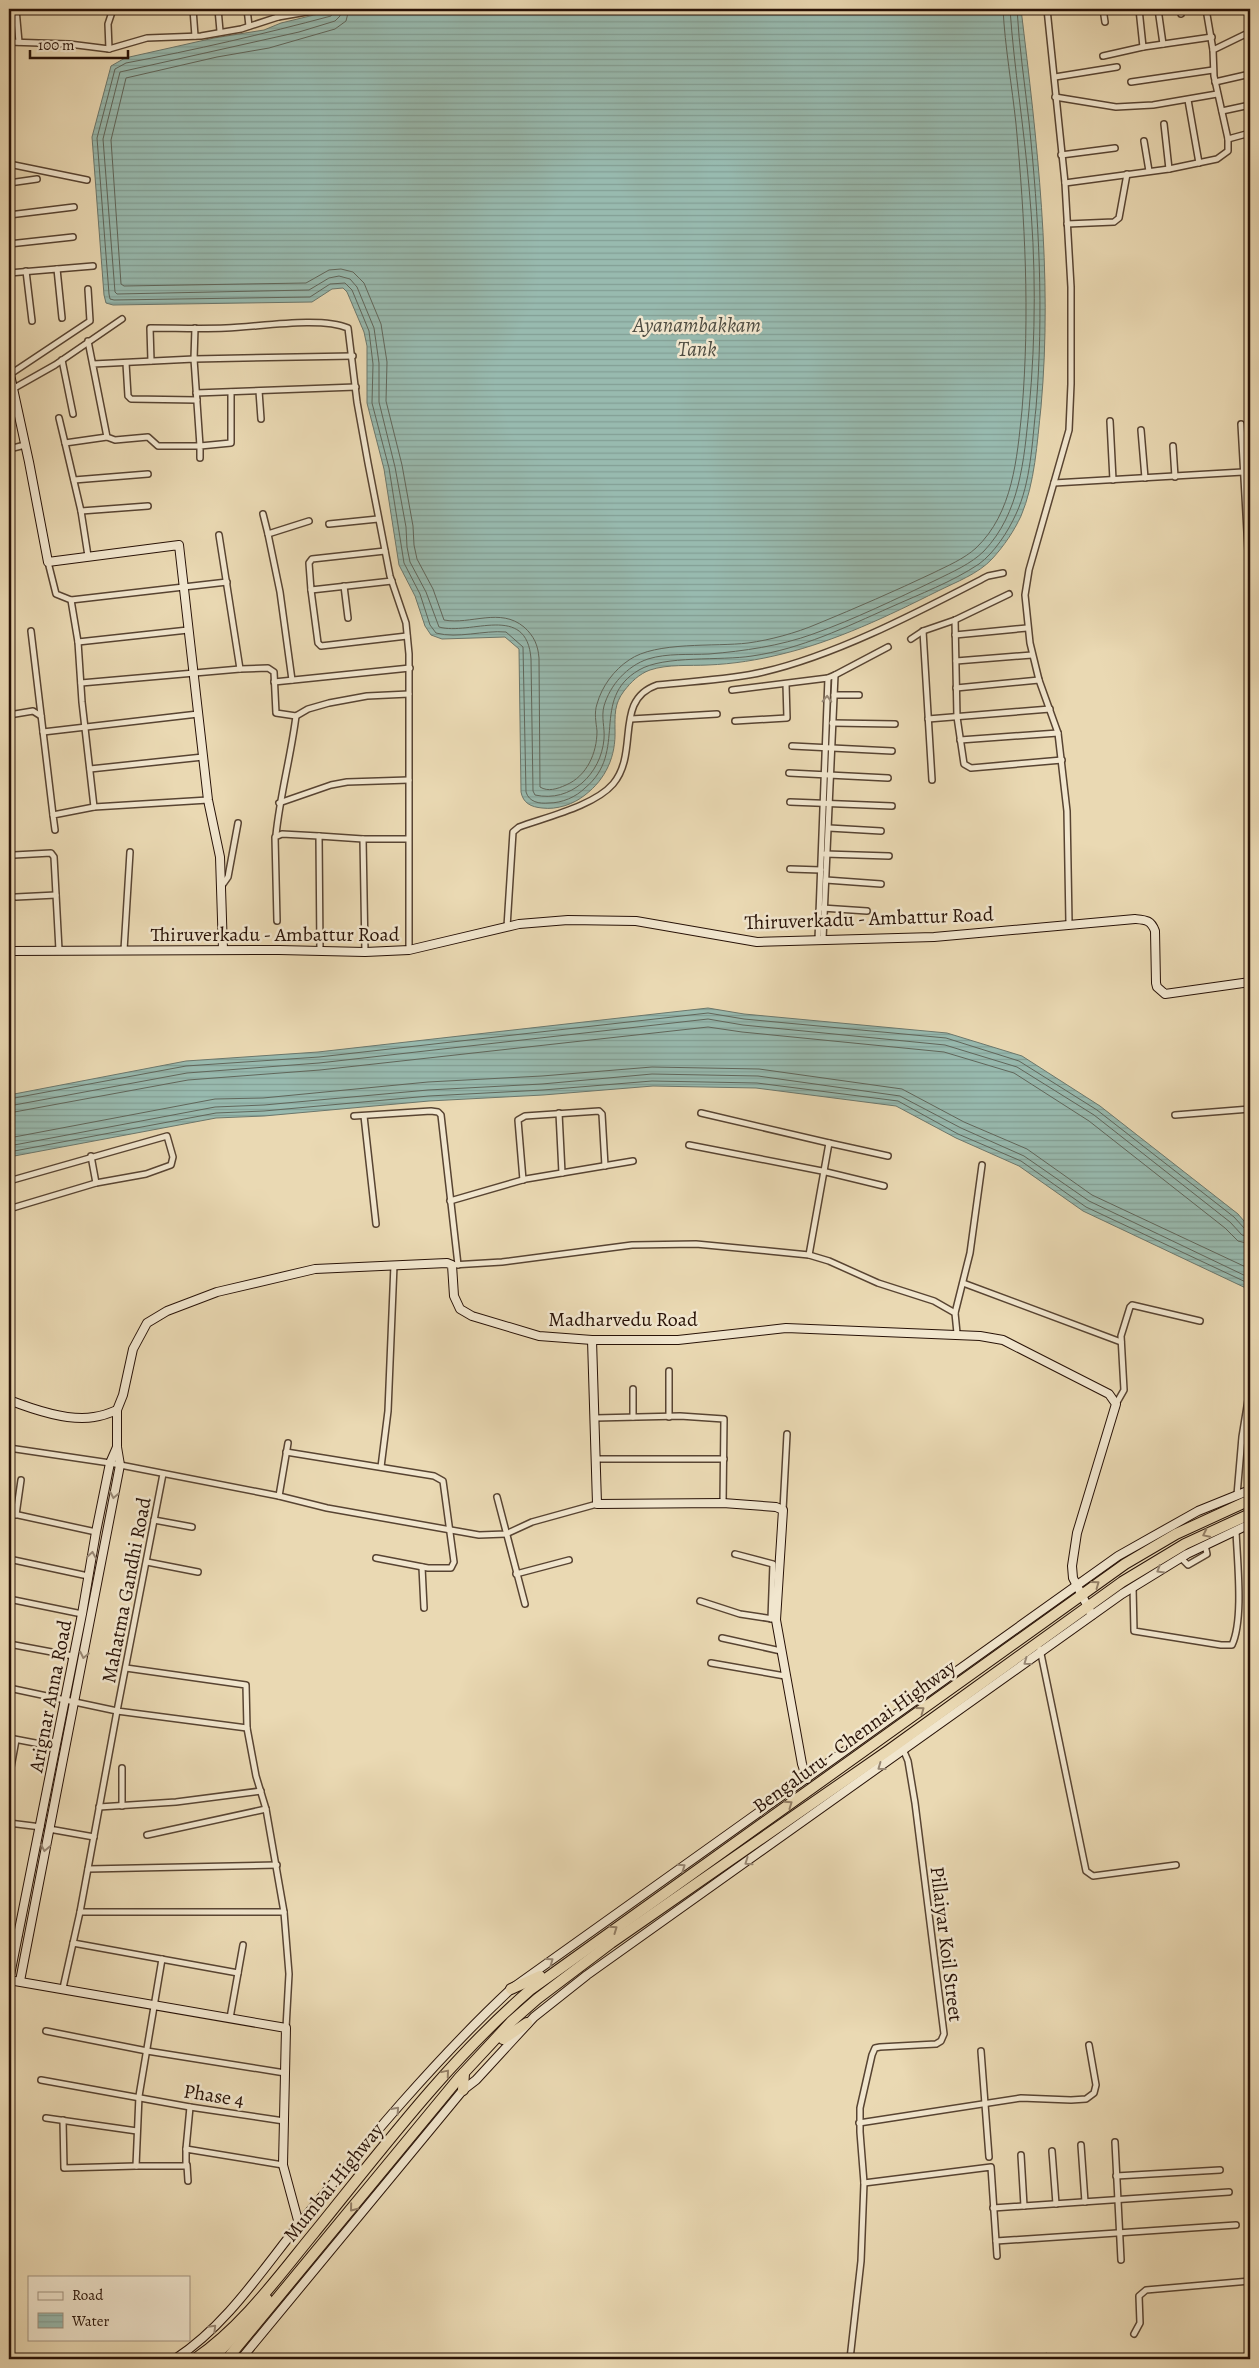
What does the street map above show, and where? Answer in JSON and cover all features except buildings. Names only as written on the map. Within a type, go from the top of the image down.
[{"type":"highway","name":"Bengaluru - Chennai Highway","points":[[493,2023],[530,1990],[1079,1590],[1164,1540],[1201,1521],[1250,1500]]},
{"type":"highway","name":"Bengaluru - Chennai Highway","points":[[479,2056],[523,2011],[565,1977],[901,1747],[1171,1552],[1250,1514]]},
{"type":"highway","points":[[511,1989],[531,1982],[586,1945],[600,1939]]},
{"type":"highway","name":"Mumbai Highway","points":[[195,2359],[235,2324],[298,2252],[462,2053],[493,2023]]},
{"type":"highway","points":[[227,2359],[479,2056],[527,2023]]},
{"type":"highway","points":[[463,2090],[464,2073]]},
{"type":"highway","points":[[212,2359],[249,2322],[280,2281],[298,2252]]},
{"type":"street","points":[[16,9],[19,42]]},
{"type":"street","points":[[109,49],[108,24],[113,9]]},
{"type":"street","points":[[193,9],[195,36]]},
{"type":"street","points":[[218,9],[220,31]]},
{"type":"street","points":[[247,9],[249,26]]},
{"type":"street","points":[[277,9],[278,17]]},
{"type":"street","points":[[9,42],[109,49],[147,38],[195,36],[249,26],[278,17],[324,9]]},
{"type":"street","points":[[1048,9],[1065,183],[1071,287],[1072,384],[1069,430],[1030,570],[1025,595],[1027,628],[1032,655],[1058,733],[1062,760],[1067,811],[1069,923]]},
{"type":"street","points":[[1103,9],[1105,22]]},
{"type":"street","points":[[1139,9],[1143,47]]},
{"type":"street","points":[[1158,9],[1163,44]]},
{"type":"street","points":[[1065,183],[1169,169],[1217,159],[1228,151],[1228,139],[1213,70],[1212,37],[1206,9]]},
{"type":"street","points":[[1213,50],[1250,32]]},
{"type":"street","points":[[1103,56],[1143,47],[1212,37]]},
{"type":"street","points":[[1055,77],[1117,67]]},
{"type":"street","points":[[1131,82],[1213,70]]},
{"type":"street","points":[[1215,82],[1250,74]]},
{"type":"street","points":[[1056,97],[1116,107],[1188,100],[1217,94]]},
{"type":"street","points":[[1188,100],[1199,163]]},
{"type":"street","points":[[1222,111],[1250,105]]},
{"type":"street","points":[[1164,124],[1169,169]]},
{"type":"street","points":[[1228,139],[1250,133]]},
{"type":"street","points":[[1144,141],[1149,171]]},
{"type":"street","points":[[1061,155],[1115,148]]},
{"type":"street","points":[[9,164],[87,180]]},
{"type":"street","points":[[1067,224],[1114,222],[1119,218],[1127,174]]},
{"type":"street","points":[[9,183],[37,179]]},
{"type":"street","points":[[9,216],[74,208]]},
{"type":"street","points":[[9,244],[73,237]]},
{"type":"street","points":[[9,273],[93,266]]},
{"type":"street","points":[[58,269],[62,318]]},
{"type":"street","points":[[26,272],[32,321]]},
{"type":"street","points":[[88,289],[90,321],[9,373],[11,390],[26,445],[48,562],[56,594],[70,600],[228,582]]},
{"type":"street","points":[[11,390],[62,360],[122,318]]},
{"type":"street","points":[[151,361],[150,328],[304,323],[341,325],[348,328],[378,518],[392,581],[403,610],[408,636],[410,668],[408,950]]},
{"type":"street","points":[[195,328],[194,359],[200,458]]},
{"type":"street","points":[[88,341],[107,437]]},
{"type":"street","points":[[93,364],[194,359],[353,356]]},
{"type":"street","points":[[62,360],[73,414]]},
{"type":"street","points":[[126,362],[128,396],[130,399],[197,400]]},
{"type":"street","points":[[196,393],[356,387]]},
{"type":"street","points":[[260,391],[261,419]]},
{"type":"street","points":[[65,443],[107,437],[115,440],[146,437],[158,446],[200,446],[231,443],[231,392]]},
{"type":"street","points":[[60,418],[81,511],[88,556]]},
{"type":"street","points":[[1110,421],[1113,480]]},
{"type":"street","points":[[1242,424],[1243,472],[1248,495],[1250,586]]},
{"type":"street","points":[[1141,430],[1145,478]]},
{"type":"street","points":[[9,450],[26,445]]},
{"type":"street","points":[[1173,446],[1175,477]]},
{"type":"street","points":[[1243,447],[1250,446]]},
{"type":"street","points":[[1054,483],[1243,472]]},
{"type":"street","points":[[74,480],[148,474]]},
{"type":"street","points":[[81,511],[148,506]]},
{"type":"street","points":[[264,514],[280,592],[292,680]]},
{"type":"street","points":[[329,524],[378,518]]},
{"type":"street","points":[[268,534],[308,521]]},
{"type":"street","points":[[219,535],[228,582],[240,668]]},
{"type":"street","points":[[48,562],[179,545],[208,800],[220,857],[223,950]]},
{"type":"street","points":[[385,551],[312,559],[309,563],[318,643],[321,646],[408,636]]},
{"type":"street","points":[[507,926],[513,832],[519,827],[595,797],[611,786],[620,775],[626,758],[633,704],[646,689],[657,685],[740,676],[800,662],[867,634],[988,576],[1003,573]]},
{"type":"street","points":[[311,590],[392,581]]},
{"type":"street","points":[[344,586],[348,618]]},
{"type":"street","points":[[912,639],[923,631],[954,620],[1009,594]]},
{"type":"street","points":[[70,600],[78,642],[84,728],[94,807]]},
{"type":"street","points":[[954,620],[956,717],[963,761],[967,767],[1062,760]]},
{"type":"street","points":[[955,635],[1027,628]]},
{"type":"street","points":[[78,642],[188,630]]},
{"type":"street","points":[[31,631],[55,830]]},
{"type":"street","points":[[923,631],[932,780]]},
{"type":"street","points":[[732,690],[828,678],[888,647]]},
{"type":"street","points":[[956,661],[1032,655]]},
{"type":"street","points":[[80,683],[240,668],[268,668],[274,672],[276,713],[296,716],[308,709],[329,703],[367,696],[409,694]]},
{"type":"street","points":[[274,682],[410,668]]},
{"type":"street","points":[[822,908],[826,880],[826,804],[831,775],[835,675]]},
{"type":"street","points":[[821,940],[821,870],[829,828],[824,775],[828,678]]},
{"type":"street","points":[[956,688],[1039,680]]},
{"type":"street","points":[[735,721],[787,718],[786,684]]},
{"type":"street","points":[[834,695],[859,695]]},
{"type":"street","points":[[928,719],[1050,709]]},
{"type":"street","points":[[9,715],[33,711],[41,716]]},
{"type":"street","points":[[43,732],[198,714]]},
{"type":"street","points":[[631,719],[717,714]]},
{"type":"street","points":[[277,922],[274,839],[279,803],[290,762],[296,716]]},
{"type":"street","points":[[826,723],[895,724]]},
{"type":"street","points":[[960,740],[1058,733]]},
{"type":"street","points":[[792,746],[892,750]]},
{"type":"street","points":[[90,769],[203,757]]},
{"type":"street","points":[[789,773],[888,778]]},
{"type":"street","points":[[279,803],[331,785],[347,782],[409,780]]},
{"type":"street","points":[[53,815],[94,807],[208,800]]},
{"type":"street","points":[[790,802],[892,806]]},
{"type":"street","points":[[220,887],[228,877],[238,823]]},
{"type":"street","points":[[829,828],[881,831]]},
{"type":"street","points":[[276,835],[408,839]]},
{"type":"street","points":[[319,836],[320,951]]},
{"type":"street","points":[[363,839],[365,952]]},
{"type":"street","points":[[124,950],[130,852]]},
{"type":"street","points":[[14,855],[53,854],[59,950]]},
{"type":"street","points":[[825,854],[889,856]]},
{"type":"street","points":[[790,868],[821,870]]},
{"type":"street","points":[[826,880],[880,884]]},
{"type":"street","points":[[16,897],[56,895]]},
{"type":"street","points":[[822,908],[867,911]]},
{"type":"street","name":"Thiruverkadu - Ambattur Road","points":[[9,951],[223,950],[365,952],[408,950],[507,926],[558,921],[636,921],[757,942],[934,937],[1069,923],[1147,920],[1153,924],[1155,931],[1156,983],[1157,987],[1165,994],[1250,982]]},
{"type":"street","points":[[1175,1115],[1250,1109]]},
{"type":"street","points":[[523,1180],[518,1120],[525,1116],[599,1111],[602,1114],[605,1166]]},
{"type":"street","points":[[354,1116],[438,1112],[442,1115],[455,1265]]},
{"type":"street","points":[[559,1113],[562,1173]]},
{"type":"street","points":[[701,1114],[888,1156]]},
{"type":"street","points":[[364,1116],[376,1224]]},
{"type":"street","points":[[9,1181],[91,1156],[167,1136],[173,1157],[171,1165],[146,1174],[96,1183],[9,1209]]},
{"type":"street","points":[[809,1255],[822,1171],[829,1143]]},
{"type":"street","points":[[689,1145],[822,1171],[884,1186]]},
{"type":"street","points":[[91,1156],[96,1183]]},
{"type":"street","points":[[450,1200],[523,1180],[633,1161]]},
{"type":"street","points":[[956,1333],[955,1313],[970,1253],[982,1165]]},
{"type":"street","points":[[9,1400],[46,1413],[93,1418],[117,1410],[124,1395],[133,1349],[147,1323],[167,1311],[217,1292],[316,1269],[441,1262],[455,1265],[632,1245],[696,1244],[809,1255],[829,1261],[878,1283],[934,1301],[955,1313]]},
{"type":"street","points":[[381,1468],[388,1411],[394,1265]]},
{"type":"street","name":"Madharvedu Road","points":[[455,1265],[454,1300],[458,1307],[464,1312],[539,1336],[592,1340],[678,1340],[786,1328],[956,1333],[1003,1340],[1109,1394],[1116,1404]]},
{"type":"street","points":[[962,1283],[1121,1342]]},
{"type":"street","points":[[1200,1321],[1132,1305],[1121,1342],[1124,1390],[1116,1404],[1076,1533],[1072,1570],[1079,1590],[1090,1611],[1180,1558],[1250,1524]]},
{"type":"street","points":[[592,1340],[597,1504]]},
{"type":"street","points":[[669,1371],[669,1417]]},
{"type":"street","points":[[1237,1495],[1242,1441],[1250,1388]]},
{"type":"street","points":[[633,1389],[633,1417]]},
{"type":"street","name":"Arignar Anna Road","points":[[9,1980],[74,1701],[120,1465],[117,1447],[117,1410]]},
{"type":"street","points":[[595,1418],[669,1417],[724,1419],[723,1503]]},
{"type":"street","points":[[788,1434],[783,1510],[776,1564],[774,1619],[802,1764],[807,1779]]},
{"type":"street","points":[[1242,1441],[1250,1442]]},
{"type":"street","points":[[279,1496],[288,1443]]},
{"type":"street","name":"Arignar Anna Road","points":[[20,1981],[56,1747],[110,1463],[117,1447]]},
{"type":"street","points":[[9,1448],[110,1463],[279,1496],[327,1508],[486,1536],[506,1534],[532,1522],[597,1504],[723,1503],[776,1507],[783,1510]]},
{"type":"street","points":[[286,1452],[434,1476],[443,1481],[454,1562],[451,1568],[443,1570],[376,1558]]},
{"type":"street","points":[[595,1459],[724,1459]]},
{"type":"street","name":"Mahatma Gandhi Road","points":[[63,1988],[80,1912],[163,1474]]},
{"type":"street","points":[[16,1514],[21,1480]]},
{"type":"street","points":[[176,2359],[199,2341],[224,2317],[353,2159],[461,2038],[511,1989],[807,1779],[1079,1590],[1152,1536],[1198,1511],[1250,1490]]},
{"type":"street","points":[[497,1497],[525,1604]]},
{"type":"street","points":[[9,1513],[96,1532]]},
{"type":"street","points":[[154,1520],[192,1527]]},
{"type":"street","points":[[1133,1586],[1134,1631],[1221,1645],[1232,1645],[1236,1637],[1239,1589],[1236,1530]]},
{"type":"street","points":[[735,1554],[776,1564]]},
{"type":"street","points":[[9,1559],[88,1576]]},
{"type":"street","points":[[516,1574],[569,1560]]},
{"type":"street","points":[[147,1562],[198,1572]]},
{"type":"street","points":[[422,1567],[424,1608]]},
{"type":"street","points":[[9,1599],[82,1614]]},
{"type":"street","points":[[700,1601],[740,1614],[774,1619]]},
{"type":"street","points":[[722,1638],[780,1651]]},
{"type":"street","points":[[9,1644],[73,1656]]},
{"type":"street","points":[[1040,1647],[1086,1871],[1093,1876],[1176,1865]]},
{"type":"street","points":[[711,1663],[785,1676]]},
{"type":"street","points":[[126,1668],[246,1685],[247,1728],[266,1809],[284,1912],[289,1974],[283,2165],[299,2224]]},
{"type":"street","points":[[9,1688],[118,1711],[247,1728]]},
{"type":"street","points":[[9,1738],[56,1747]]},
{"type":"street","points":[[9,1778],[16,1740]]},
{"type":"street","points":[[242,2359],[463,2090],[480,2075],[527,2023],[587,1975],[901,1747]]},
{"type":"street","name":"Pillaiyar Koil Street","points":[[850,2359],[860,2261],[864,2183],[860,2123],[861,2098],[875,2048],[936,2044],[941,2041],[944,2034],[908,1761],[901,1747]]},
{"type":"street","points":[[122,1768],[122,1806]]},
{"type":"street","points":[[99,1807],[213,1798],[261,1791]]},
{"type":"street","points":[[147,1835],[266,1809]]},
{"type":"street","points":[[9,1823],[94,1836]]},
{"type":"street","points":[[88,1869],[277,1865]]},
{"type":"street","points":[[80,1912],[284,1912]]},
{"type":"street","points":[[9,1933],[19,1935]]},
{"type":"street","points":[[73,1943],[238,1973]]},
{"type":"street","points":[[230,2018],[243,1945]]},
{"type":"street","points":[[136,2166],[139,2096],[162,1959]]},
{"type":"street","points":[[9,1980],[286,2028]]},
{"type":"street","points":[[46,2030],[147,2051],[285,2073]]},
{"type":"street","points":[[860,2123],[1021,2098],[1086,2099],[1094,2093],[1096,2085],[1089,2045]]},
{"type":"street","points":[[981,2051],[989,2157]]},
{"type":"street","name":"Phase 4","points":[[41,2080],[139,2096],[190,2107],[284,2121]]},
{"type":"street","points":[[188,2181],[186,2149],[190,2107]]},
{"type":"street","points":[[46,2118],[137,2131]]},
{"type":"street","points":[[63,2120],[64,2168],[187,2165]]},
{"type":"street","points":[[1115,2142],[1121,2260]]},
{"type":"street","points":[[1081,2145],[1085,2202]]},
{"type":"street","points":[[186,2149],[283,2165]]},
{"type":"street","points":[[1052,2151],[1056,2204]]},
{"type":"street","points":[[1021,2155],[1024,2206]]},
{"type":"street","points":[[864,2183],[991,2167],[997,2256]]},
{"type":"street","points":[[1116,2176],[1220,2170]]},
{"type":"street","points":[[993,2208],[1229,2192]]},
{"type":"street","points":[[996,2242],[1236,2225]]},
{"type":"street","points":[[1134,2334],[1140,2323],[1140,2296],[1146,2290],[1250,2281]]},
{"type":"water","name":"Ayanambakkam Tank","points":[[339,9],[1021,9],[1033,108],[1042,208],[1045,307],[1044,357],[1037,449],[1026,503],[1018,522],[996,554],[980,569],[966,577],[881,618],[842,635],[802,649],[736,663],[664,667],[646,672],[629,684],[618,700],[615,714],[614,749],[608,766],[599,782],[581,798],[565,806],[548,808],[534,807],[528,804],[521,792],[519,649],[505,637],[442,639],[431,635],[425,626],[415,596],[399,565],[384,469],[367,403],[367,346],[364,332],[347,292],[343,288],[332,289],[312,302],[113,305],[106,303],[104,295],[92,137],[111,66],[125,58],[214,38],[264,30],[281,23]]},
{"type":"water","points":[[708,1008],[744,1014],[947,1033],[1022,1056],[1100,1106],[1238,1214],[1250,1228],[1250,1290],[1083,1211],[1019,1166],[956,1138],[896,1106],[756,1088],[653,1086],[543,1095],[429,1101],[264,1116],[216,1118],[9,1157],[9,1095],[186,1061],[318,1052]]}]
